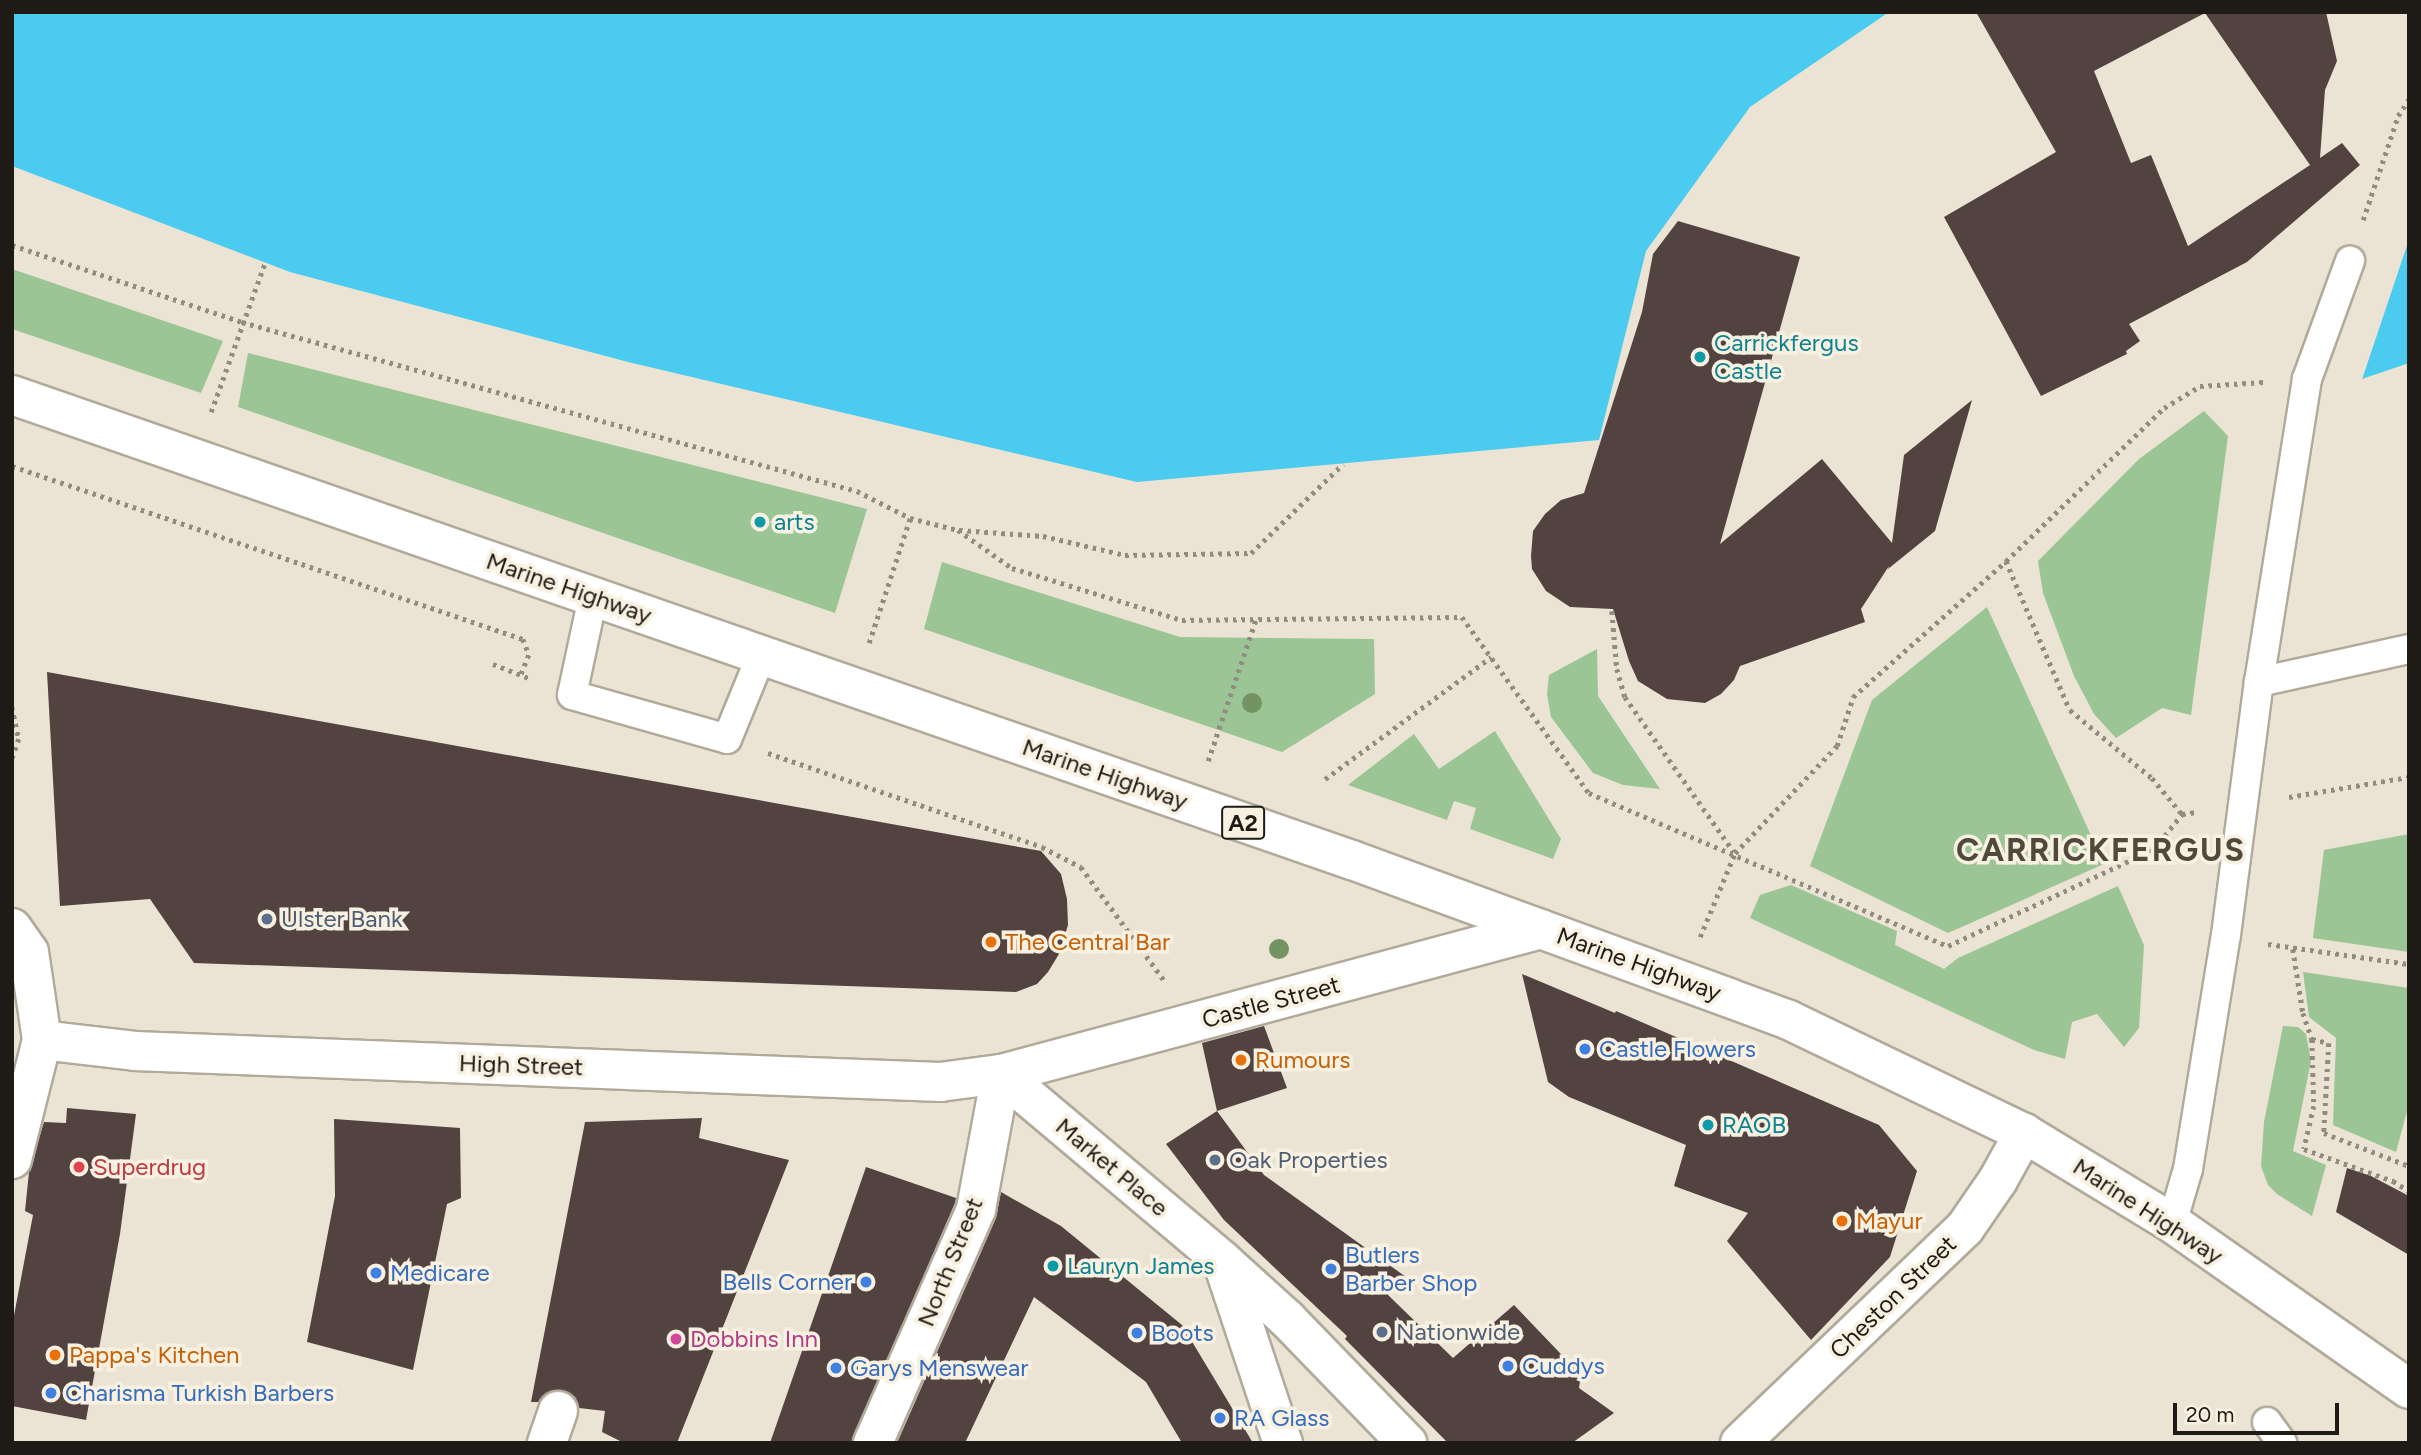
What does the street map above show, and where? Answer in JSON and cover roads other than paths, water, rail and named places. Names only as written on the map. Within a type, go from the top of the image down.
[{"type":"street","name":"Marine Highway","points":[[12,396],[1192,805],[1682,979],[1789,1020],[2024,1133],[2172,1223],[2409,1389]]},
{"type":"street","points":[[12,928],[29,952],[42,1040],[12,1159]]},
{"type":"street","name":"Castle Street","points":[[1001,1074],[1541,929]]},
{"type":"street","name":"High Street","points":[[42,1040],[135,1051],[940,1082],[1001,1074]]},
{"type":"street","name":"Market Place","points":[[1001,1074],[1223,1261],[1287,1319],[1407,1443]]},
{"type":"street","name":"North Street","points":[[873,1443],[976,1209],[1001,1074]]},
{"type":"street","name":"Cheston Street","points":[[1740,1443],[1965,1228],[1998,1180],[2024,1133]]},
{"type":"street","points":[[1223,1261],[1283,1443]]},
{"type":"lane","points":[[2172,1223],[2188,1169],[2226,935],[2259,682],[2307,379],[2350,261]]},
{"type":"lane","points":[[593,597],[572,695],[727,740],[761,656]]},
{"type":"lane","points":[[2259,682],[2409,649]]},
{"type":"water","points":[[12,12],[1889,12],[1750,107],[1646,251],[1599,440],[1137,482],[628,362],[290,272],[12,166]]},
{"type":"water","points":[[2409,239],[2409,363],[2362,379]]},
{"type":"place","name":"Carrickfergus Castle","points":[[1700,357]]},
{"type":"place","name":"arts","points":[[760,522]]},
{"type":"place","name":"Ulster Bank","points":[[267,919]]},
{"type":"place","name":"The Central Bar","points":[[991,942]]},
{"type":"place","name":"Castle Flowers","points":[[1585,1049]]},
{"type":"place","name":"Rumours","points":[[1241,1060]]},
{"type":"place","name":"RAOB","points":[[1708,1125]]},
{"type":"place","name":"Oak Properties","points":[[1215,1160]]},
{"type":"place","name":"Superdrug","points":[[79,1167]]},
{"type":"place","name":"Mayur","points":[[1842,1221]]},
{"type":"place","name":"Lauryn James","points":[[1053,1266]]},
{"type":"place","name":"Butlers Barber Shop","points":[[1331,1269]]},
{"type":"place","name":"Medicare","points":[[376,1273]]},
{"type":"place","name":"Bells Corner","points":[[866,1282]]},
{"type":"place","name":"Nationwide","points":[[1382,1332]]},
{"type":"place","name":"Boots","points":[[1137,1333]]},
{"type":"place","name":"Dobbins Inn","points":[[676,1339]]},
{"type":"place","name":"Pappa's Kitchen","points":[[55,1355]]},
{"type":"place","name":"Cuddys","points":[[1508,1366]]},
{"type":"place","name":"Garys Menswear","points":[[836,1368]]},
{"type":"place","name":"Charisma Turkish Barbers","points":[[51,1393]]},
{"type":"place","name":"RA Glass","points":[[1220,1418]]},
{"type":"district","name":"CARRICKFERGUS","points":[[2101,850]]}]
